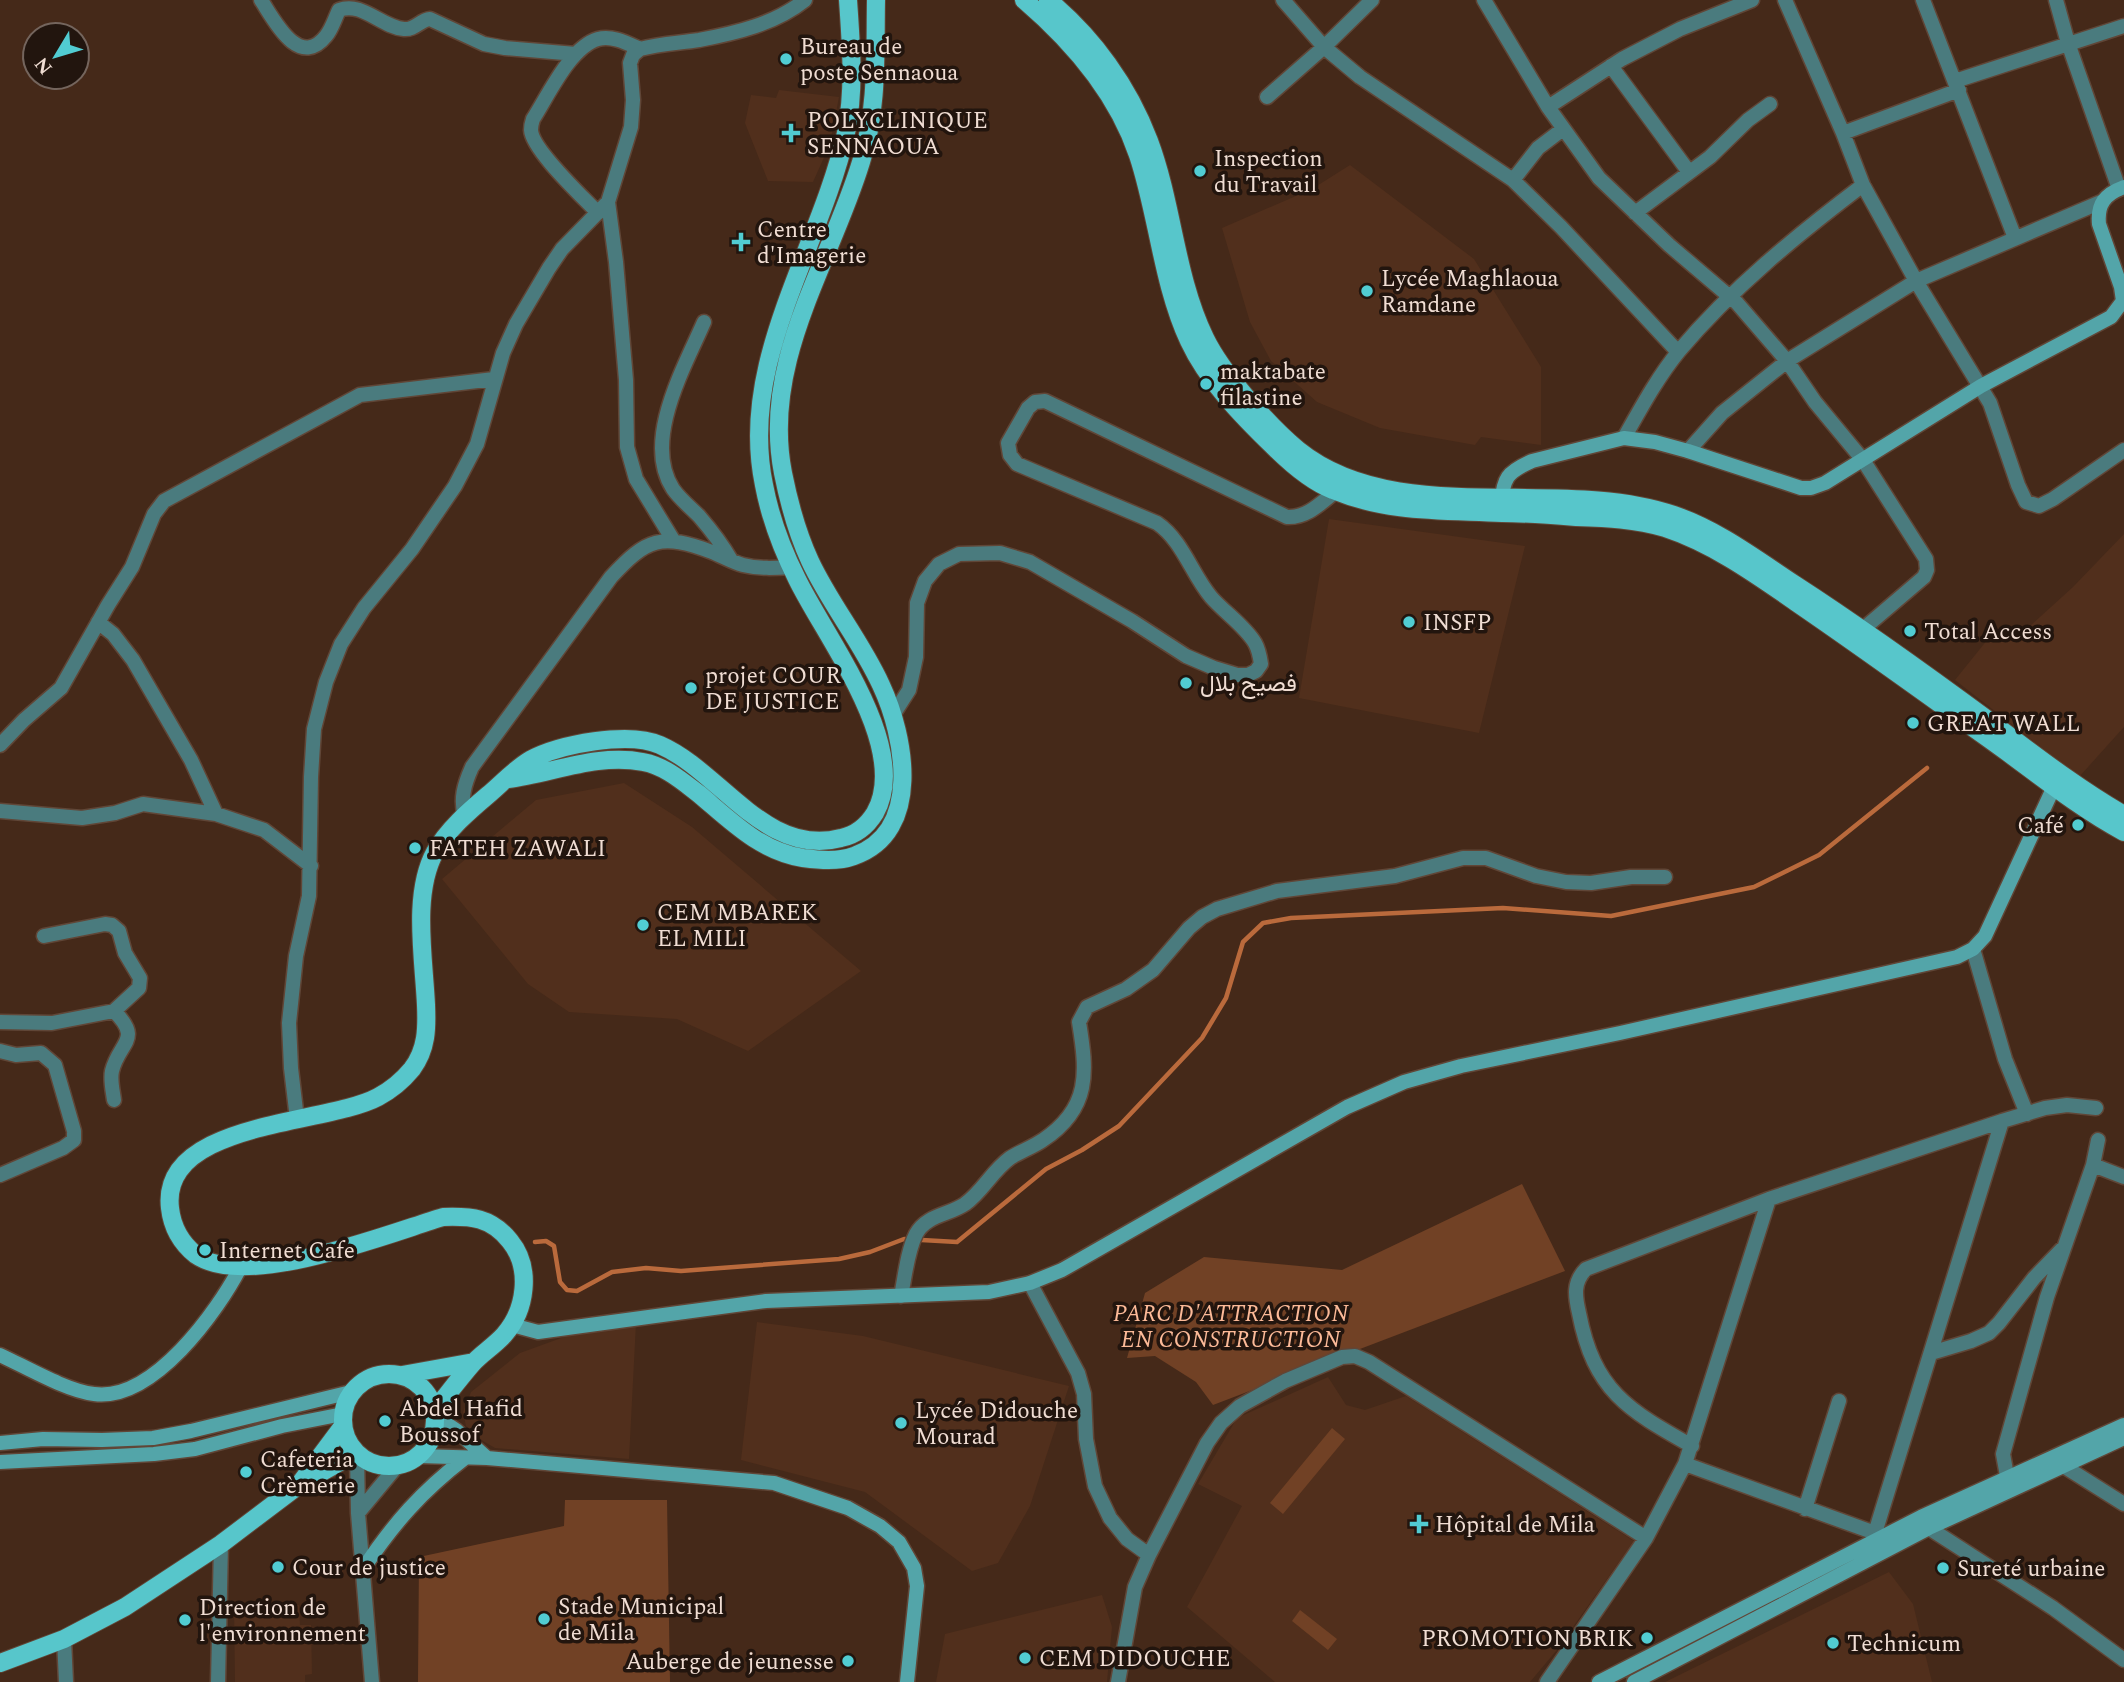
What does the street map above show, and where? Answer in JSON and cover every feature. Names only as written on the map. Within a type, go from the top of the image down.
[{"type":"main road","points":[[434,1413],[474,1362],[502,1338],[512,1325],[523,1294],[523,1271],[517,1249],[503,1231],[483,1218],[443,1217],[310,1258],[278,1264],[241,1266],[213,1263],[201,1258],[180,1237],[172,1219],[169,1196],[175,1175],[208,1146],[250,1131],[375,1099],[396,1085],[414,1067],[424,1046],[426,1023],[422,907],[424,888],[434,854],[444,838],[464,817],[528,761],[599,741],[634,739],[658,744],[691,764],[767,825],[810,840],[826,841],[848,837],[867,825],[880,805],[884,782],[882,756],[871,715],[792,567],[764,486],[759,442],[768,360],[836,168],[846,130],[852,88],[848,0]]},
{"type":"main road","points":[[508,779],[578,764],[618,760],[643,762],[662,768],[681,779],[746,834],[769,848],[789,855],[820,860],[851,858],[869,850],[884,836],[897,817],[903,793],[901,760],[893,715],[866,655],[809,560],[793,516],[783,470],[779,422],[784,374],[797,324],[862,161],[874,103],[876,0]]},
{"type":"main road","points":[[1024,0],[1051,23],[1090,68],[1120,112],[1138,155],[1176,304],[1190,343],[1219,387],[1272,445],[1299,469],[1336,491],[1367,502],[1435,512],[1501,505],[1621,502],[1674,515],[1722,536],[1862,630],[2028,759]]},
{"type":"main road","points":[[1048,0],[1068,17],[1101,55],[1130,99],[1150,142],[1191,300],[1206,341],[1228,374],[1273,426],[1298,450],[1329,471],[1363,484],[1501,505],[1625,519],[1663,527],[1702,542],[1765,581],[2028,759],[2107,823],[2124,832]]},
{"type":"main road","points":[[1501,505],[1503,484],[1509,474],[1520,466],[1624,438],[1655,442],[1688,451],[1801,488],[1825,483],[1981,386],[2111,317],[2124,302],[2098,214],[2101,202],[2121,188]]},
{"type":"main road","points":[[2057,780],[2124,815]]},
{"type":"main road","points":[[512,1325],[538,1332],[766,1301],[967,1295],[1030,1283],[1062,1270],[1347,1107],[1404,1082],[1461,1066],[1930,965],[1956,957],[1973,949],[1985,936],[2057,780]]},
{"type":"main road","points":[[0,1355],[72,1388],[94,1394],[113,1394],[136,1385],[155,1373],[187,1343],[230,1289],[241,1266]]},
{"type":"main road","points":[[402,1376],[474,1362]]},
{"type":"main road","points":[[0,1443],[43,1439],[153,1438],[351,1392],[362,1382],[388,1373],[417,1383],[428,1395],[434,1413],[431,1438],[418,1456]]},
{"type":"main road","points":[[299,1485],[342,1420],[351,1392]]},
{"type":"main road","points":[[434,1413],[487,1458]]},
{"type":"main road","points":[[342,1420],[347,1440],[357,1454],[376,1464],[397,1466],[418,1456],[487,1458],[774,1483],[848,1508],[899,1542],[914,1568],[917,1586],[907,1682]]},
{"type":"main road","points":[[0,1462],[154,1454],[195,1449],[282,1426],[342,1420]]},
{"type":"main road","points":[[1634,1682],[2007,1476],[2124,1425]]},
{"type":"main road","points":[[1599,1682],[1877,1536],[1925,1522],[2124,1438]]},
{"type":"main road","points":[[0,1663],[64,1639],[125,1607],[221,1544],[299,1485],[357,1454]]},
{"type":"main road","points":[[363,1569],[398,1519],[421,1495],[465,1458]]},
{"type":"street","points":[[261,0],[292,43],[301,47],[312,46],[326,37],[339,10],[348,7],[400,29],[410,30],[430,19],[484,44],[576,54]]},
{"type":"street","points":[[297,1119],[289,1023],[296,956],[310,895],[314,729],[326,682],[341,644],[364,608],[412,548],[455,486],[477,444],[494,379],[516,324],[562,248],[603,207],[631,127],[633,100],[630,63],[633,55],[640,50],[700,40],[762,25],[793,10],[805,0]]},
{"type":"street","points":[[1283,0],[1324,47],[1360,77],[1513,180],[1561,227],[1678,352]]},
{"type":"street","points":[[1267,97],[1372,0]]},
{"type":"street","points":[[1484,0],[1548,107],[1599,178],[1729,296],[1787,361],[1815,402],[1863,460],[1926,559],[1927,570],[1924,577],[1862,630]]},
{"type":"street","points":[[1548,107],[1611,65],[1680,29],[1752,0]]},
{"type":"street","points":[[1785,0],[1863,185],[1916,281],[1981,386],[2000,426],[2026,502],[2039,506],[2053,499],[2124,450]]},
{"type":"street","points":[[1923,0],[2015,238]]},
{"type":"street","points":[[2056,0],[2068,43],[2121,188]]},
{"type":"street","points":[[1843,133],[1957,85],[2068,43],[2124,26]]},
{"type":"street","points":[[640,50],[623,41],[599,39],[576,54],[538,111],[530,129],[533,139],[548,159],[603,207],[616,262],[625,368],[627,447],[636,478],[673,540]]},
{"type":"street","points":[[1611,65],[1689,172]]},
{"type":"street","points":[[1635,213],[1710,157],[1748,120],[1770,104]]},
{"type":"street","points":[[1513,180],[1538,149],[1563,129]]},
{"type":"street","points":[[1624,438],[1650,392],[1678,352],[1729,296],[1863,185]]},
{"type":"street","points":[[1688,451],[1722,413],[1787,361],[1916,281],[2101,202]]},
{"type":"street","points":[[704,322],[673,397],[661,438],[662,457],[664,472],[674,491],[701,519],[730,560]]},
{"type":"street","points":[[0,745],[61,688],[132,567],[154,514],[171,496],[360,395],[494,379]]},
{"type":"street","points":[[893,715],[909,690],[916,657],[917,603],[925,581],[939,564],[959,554],[1000,553],[1030,562],[1132,621],[1186,656],[1214,668],[1237,675],[1248,675],[1256,671],[1261,664],[1255,643],[1209,595],[1194,574],[1178,543],[1167,530],[1157,523],[1017,464],[1010,455],[1009,443],[1028,408],[1035,402],[1045,401],[1287,517],[1297,518],[1306,514],[1336,491]]},
{"type":"street","points":[[464,817],[461,805],[464,786],[472,767],[611,577],[630,556],[658,541],[673,540],[760,568],[792,567]]},
{"type":"street","points":[[98,622],[113,634],[132,660],[191,760],[216,814]]},
{"type":"street","points":[[0,811],[82,818],[115,813],[144,804],[216,814],[264,830],[311,866]]},
{"type":"street","points":[[901,1296],[912,1245],[921,1227],[930,1219],[965,1204],[1009,1159],[1052,1133],[1074,1107],[1083,1091],[1085,1078],[1079,1022],[1082,1014],[1096,1002],[1138,983],[1153,970],[1189,928],[1217,909],[1277,891],[1395,876],[1463,858],[1486,858],[1536,876],[1566,883],[1665,877]]},
{"type":"street","points":[[0,1023],[52,1023],[114,1011],[139,988],[140,978],[125,953],[119,931],[112,925],[105,924],[44,936]]},
{"type":"street","points":[[1973,949],[1978,974],[2005,1059],[2027,1114]]},
{"type":"street","points":[[114,1011],[126,1023],[128,1036],[112,1072],[114,1100]]},
{"type":"street","points":[[0,1051],[16,1055],[41,1053],[55,1065],[74,1130],[74,1140],[63,1148],[0,1175]]},
{"type":"street","points":[[1692,1446],[1648,1421],[1614,1394],[1600,1375],[1582,1329],[1576,1285],[1586,1269],[1769,1199],[2001,1121],[2045,1108],[2067,1105],[2096,1108]]},
{"type":"street","points":[[1685,1464],[1877,1536],[2001,1121]]},
{"type":"street","points":[[2007,1476],[2003,1454],[2047,1297],[2093,1165],[2098,1140]]},
{"type":"street","points":[[2093,1165],[2124,1177]]},
{"type":"street","points":[[1547,1682],[1646,1538],[1685,1464],[1769,1199]]},
{"type":"street","points":[[1931,1353],[1989,1333],[2034,1278],[2067,1244]]},
{"type":"street","points":[[1030,1283],[1078,1374],[1084,1394],[1086,1440],[1096,1486],[1110,1518],[1127,1539],[1149,1555]]},
{"type":"street","points":[[1118,1682],[1135,1587],[1207,1443],[1221,1423],[1240,1406],[1285,1381],[1342,1357],[1355,1356],[1376,1366],[1646,1538]]},
{"type":"street","points":[[1805,1509],[1839,1401]]},
{"type":"street","points":[[357,1454],[358,1513],[372,1682]]},
{"type":"street","points":[[2062,1465],[2124,1504]]},
{"type":"street","points":[[358,1513],[397,1466]]},
{"type":"street","points":[[1925,1522],[2053,1608],[2124,1660]]},
{"type":"street","points":[[218,1682],[221,1544]]},
{"type":"street","points":[[64,1639],[66,1682]]},
{"type":"shaded area","name":"POLYCLINIQUE SENNAOUA","points":[[779,90],[839,97],[830,144],[813,182],[768,181],[745,123],[751,95],[776,98]]},
{"type":"shaded area","name":"Lycée Maghlaoua Ramdane","points":[[1350,165],[1474,259],[1541,367],[1541,445],[1481,437],[1475,445],[1380,428],[1317,402],[1271,361],[1250,322],[1222,228],[1312,189]]},
{"type":"shaded area","name":"INSFP","points":[[1329,519],[1525,546],[1479,733],[1299,698]]},
{"type":"shaded area","points":[[2124,534],[2124,727],[2079,777],[1955,680],[1996,629],[2019,636],[2073,587]]},
{"type":"shaded area","name":"CEM MBAREK EL MILI","points":[[624,783],[692,827],[861,971],[748,1051],[677,1019],[569,1012],[528,984],[442,879],[536,800]]},
{"type":"shaded area","name":"Lycée Didouche Mourad","points":[[757,1322],[863,1336],[1069,1386],[1030,1506],[998,1563],[972,1571],[865,1492],[741,1460]]},
{"type":"shaded area","points":[[636,1323],[629,1459],[495,1448],[466,1426],[463,1412],[471,1392],[520,1353],[575,1333]]},
{"type":"shaded area","name":"Hôpital de Mila","points":[[1328,1377],[1346,1405],[1365,1410],[1406,1396],[1634,1541],[1556,1651],[1530,1682],[1275,1682],[1187,1607],[1242,1506],[1198,1484],[1237,1418]]},
{"type":"shaded area","name":"Technicum","points":[[1889,1572],[1913,1604],[1932,1682],[1665,1682]]},
{"type":"shaded area","name":"CEM DIDOUCHE","points":[[1102,1595],[1112,1627],[1107,1682],[936,1682],[945,1634]]},
{"type":"shaded area","points":[[234,1605],[299,1605],[300,1625],[311,1625],[312,1674],[305,1675],[305,1682],[235,1682]]},
{"type":"green space","name":"PARC D'ATTRACTION EN CONSTRUCTION","points":[[1522,1184],[1565,1271],[1213,1405],[1196,1382],[1155,1356],[1127,1358],[1145,1293],[1204,1257],[1342,1270]]},
{"type":"green space","points":[[1332,1428],[1345,1439],[1283,1514],[1270,1503]]},
{"type":"green space","name":"Stade Municipal de Mila","points":[[565,1500],[667,1500],[670,1682],[418,1682],[419,1557],[564,1526]]},
{"type":"green space","points":[[1300,1610],[1337,1639],[1328,1650],[1292,1621]]},
{"type":"waterway","points":[[535,1242],[546,1241],[554,1246],[560,1282],[567,1290],[577,1291],[612,1272],[646,1268],[681,1271],[839,1259],[870,1252],[904,1239],[957,1242],[1046,1169],[1119,1126],[1202,1038],[1226,998],[1243,942],[1263,923],[1291,918],[1503,908],[1611,916],[1754,887],[1819,855],[1927,768]]},
{"type":"place","name":"Bureau de poste Sennaoua","points":[[786,59]]},
{"type":"place","name":"POLYCLINIQUE SENNAOUA","points":[[791,133]]},
{"type":"place","name":"Inspection du Travail","points":[[1200,171]]},
{"type":"place","name":"Centre d'Imagerie","points":[[741,242]]},
{"type":"place","name":"Lycée Maghlaoua Ramdane","points":[[1367,291]]},
{"type":"place","name":"maktabate filastine","points":[[1206,384]]},
{"type":"place","name":"INSFP","points":[[1409,622]]},
{"type":"place","name":"Total Access","points":[[1910,631]]},
{"type":"place","name":"فصيح بلال","points":[[1186,683]]},
{"type":"place","name":"projet COUR DE JUSTICE","points":[[691,688]]},
{"type":"place","name":"GREAT WALL","points":[[1913,723]]},
{"type":"place","name":"Café","points":[[2078,825]]},
{"type":"place","name":"FATEH ZAWALI","points":[[415,848]]},
{"type":"place","name":"CEM MBAREK EL MILI","points":[[643,925]]},
{"type":"place","name":"Internet Cafe","points":[[205,1250]]},
{"type":"place","name":"Abdel Hafid Boussof","points":[[385,1421]]},
{"type":"place","name":"Lycée Didouche Mourad","points":[[901,1423]]},
{"type":"place","name":"Cafeteria Crèmerie","points":[[246,1472]]},
{"type":"place","name":"Hôpital de Mila","points":[[1419,1524]]},
{"type":"place","name":"Cour de justice","points":[[278,1567]]},
{"type":"place","name":"Sureté urbaine","points":[[1943,1568]]},
{"type":"place","name":"Stade Municipal de Mila","points":[[544,1619]]},
{"type":"place","name":"Direction de l'environnement","points":[[185,1620]]},
{"type":"place","name":"PROMOTION BRIK","points":[[1647,1638]]},
{"type":"place","name":"Technicum","points":[[1833,1643]]},
{"type":"place","name":"CEM DIDOUCHE","points":[[1025,1658]]},
{"type":"place","name":"Auberge de jeunesse","points":[[848,1661]]}]
